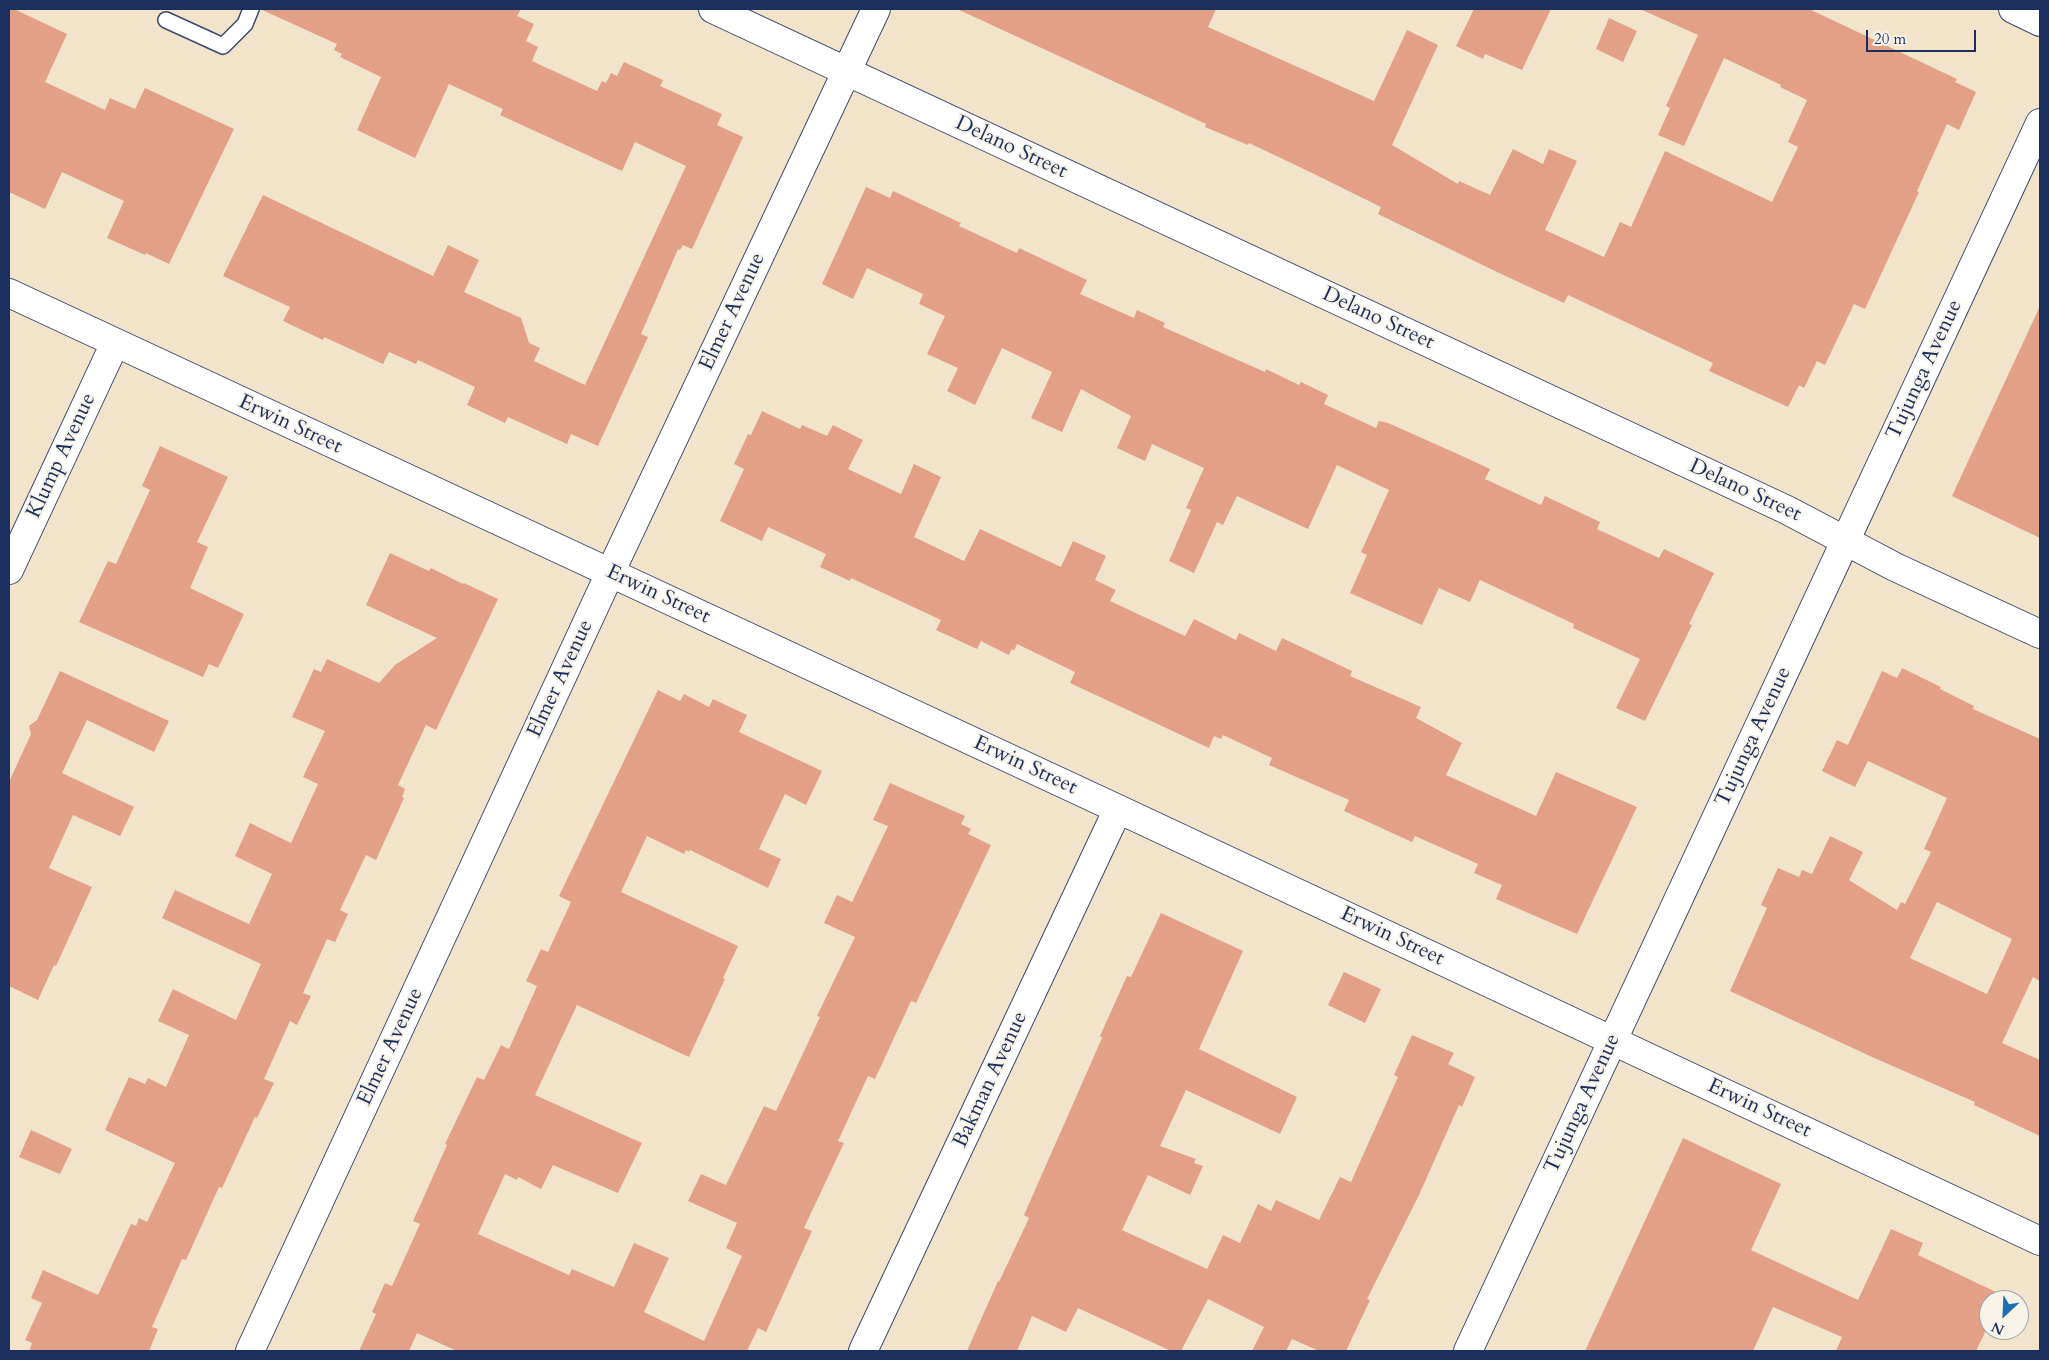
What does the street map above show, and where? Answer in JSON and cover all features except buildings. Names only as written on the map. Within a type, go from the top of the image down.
[{"type":"street","name":"Delano Street","points":[[713,9],[1778,506],[1895,567],[2040,634]]},
{"type":"street","name":"Elmer Avenue","points":[[250,1351],[610,573],[876,9]]},
{"type":"street","points":[[2013,9],[2040,22]]},
{"type":"street","name":"Tujunga Avenue","points":[[1468,1351],[2040,123]]},
{"type":"street","name":"Erwin Street","points":[[9,293],[2040,1241]]},
{"type":"street","name":"Klump Avenue","points":[[9,570],[114,343]]},
{"type":"street","name":"Bakman Avenue","points":[[864,1351],[1118,809]]},
{"type":"lane","points":[[166,20],[223,46],[245,24],[251,9]]}]
